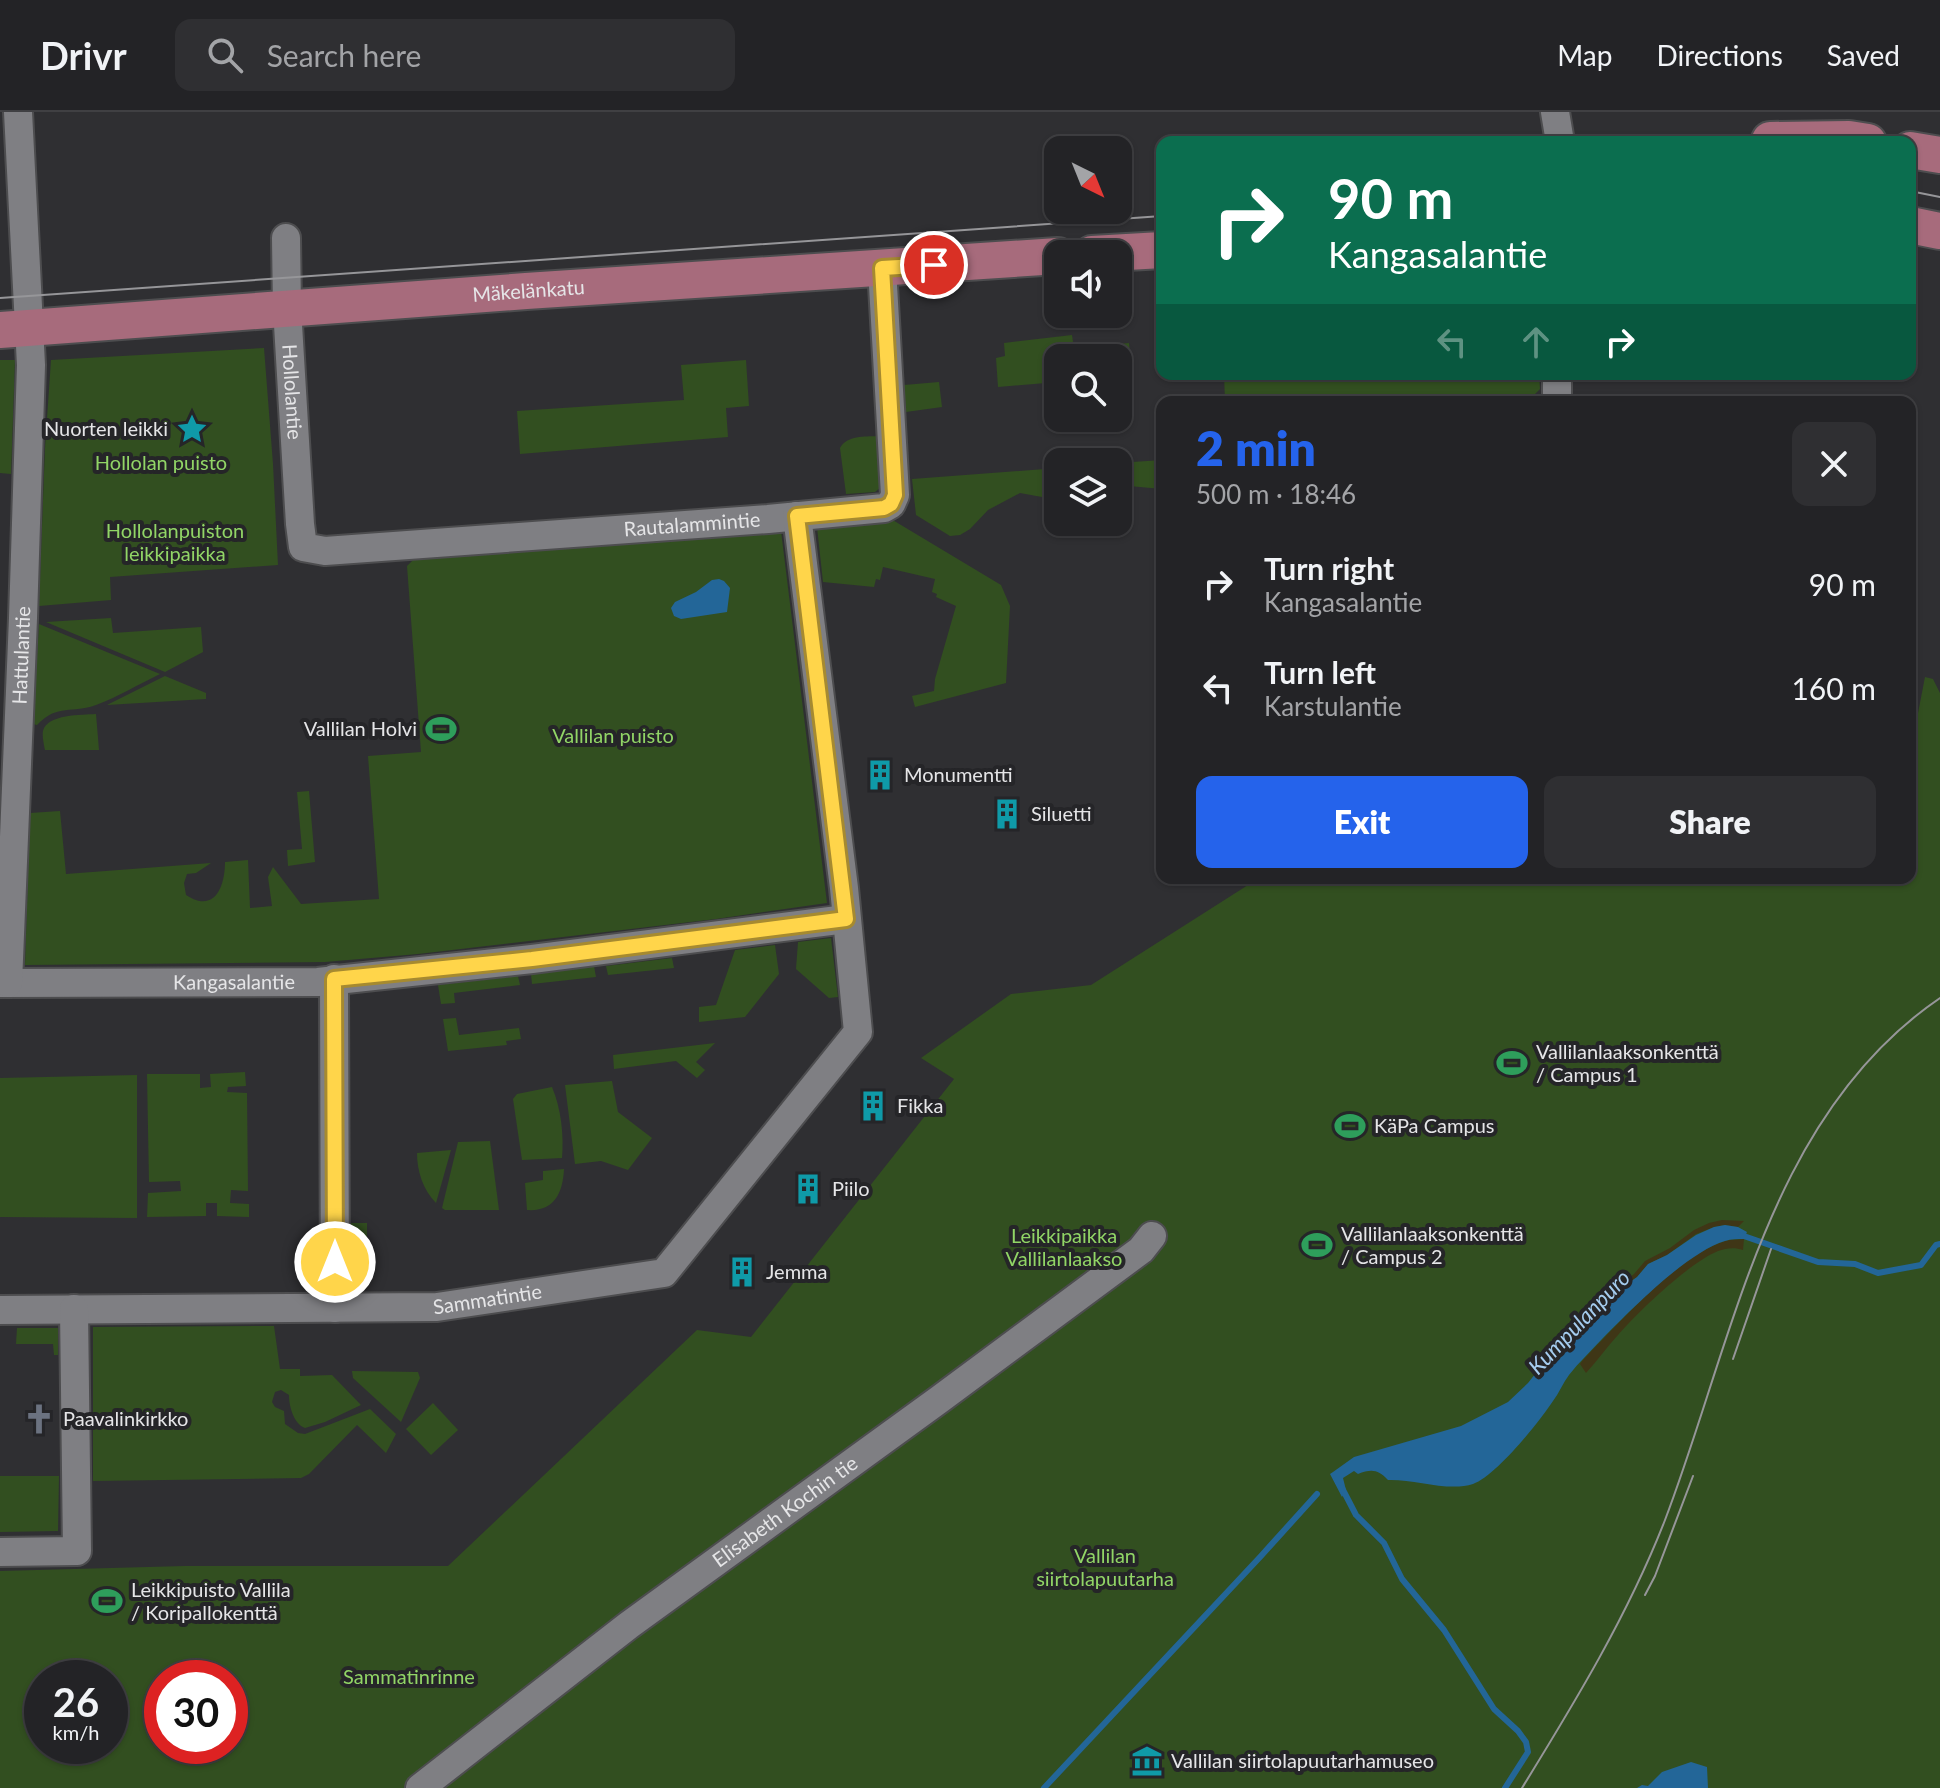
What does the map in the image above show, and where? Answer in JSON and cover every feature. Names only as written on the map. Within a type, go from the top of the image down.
[{"type":"main road","points":[[1770,131],[1806,136]]},
{"type":"main road","points":[[1916,151],[1940,155]]},
{"type":"main road","points":[[1916,226],[1940,231]]},
{"type":"main road","points":[[1132,252],[1156,250]]},
{"type":"main road","name":"Mäkelänkatu","points":[[15,330],[287,308],[1044,257]]},
{"type":"street","name":"Hattulantie","points":[[4,983],[26,556],[31,365],[15,330],[26,256],[18,112]]},
{"type":"street","points":[[1555,112],[1559,136]]},
{"type":"street","name":"Hollolantie","points":[[286,238],[287,308],[303,547]]},
{"type":"street","name":"Rautalammintie","points":[[303,547],[325,551],[884,508],[891,504],[895,495],[882,268]]},
{"type":"street","points":[[797,516],[846,919]]},
{"type":"street","name":"Kangasalantie","points":[[4,983],[318,982],[532,959],[846,919]]},
{"type":"street","name":"Sammatintie","points":[[0,1310],[437,1307],[664,1273],[858,1032],[846,919]]},
{"type":"street","points":[[334,979],[335,1308]]},
{"type":"street","name":"Elisabeth Kochin tie","points":[[420,1788],[629,1625],[1141,1250],[1152,1236]]},
{"type":"street","points":[[0,1552],[77,1551],[74,1309]]},
{"type":"green space","points":[[1072,335],[1073,344],[1044,344],[1044,383],[998,387],[996,358],[1005,356],[1004,343]]},
{"type":"green space","name":"Hollolan puisto","points":[[264,348],[278,565],[110,577],[111,600],[39,606],[51,360]]},
{"type":"green space","points":[[0,360],[15,360],[11,474],[0,473]]},
{"type":"green space","points":[[746,360],[749,406],[726,408],[728,437],[520,454],[517,411],[684,400],[681,365]]},
{"type":"green space","points":[[1224,380],[1539,380],[1540,389],[1533,396],[1225,396]]},
{"type":"green space","points":[[939,382],[942,407],[906,412],[904,385]]},
{"type":"green space","points":[[877,436],[881,487],[875,492],[846,494],[840,448],[852,439]]},
{"type":"green space","points":[[1156,460],[1156,488],[1132,486],[1132,462]]},
{"type":"green space","points":[[1044,469],[1044,497],[1020,493],[988,510],[970,529],[950,536],[916,515],[912,479]]},
{"type":"green space","points":[[891,519],[1001,585],[1010,606],[1006,683],[915,707],[912,696],[934,691],[956,606],[932,592],[935,579],[883,567],[880,580],[876,579],[874,587],[823,582],[817,527]]},
{"type":"green space","name":"Vallilan puisto","points":[[781,531],[827,903],[716,919],[325,962],[25,965],[30,813],[60,811],[66,874],[211,863],[196,873],[187,874],[184,883],[186,895],[204,901],[216,895],[220,888],[225,862],[248,860],[250,908],[272,906],[268,877],[273,867],[301,904],[379,899],[368,756],[421,752],[407,566],[416,557]]},
{"type":"green space","points":[[111,618],[113,633],[201,627],[203,652],[165,672],[46,622]]},
{"type":"green space","points":[[39,624],[160,674],[104,702],[87,708],[59,711],[37,725],[33,724]]},
{"type":"green space","points":[[165,676],[206,693],[206,699],[107,705]]},
{"type":"green space","points":[[1925,677],[1933,679],[1940,693],[1940,1788],[0,1788],[0,1571],[185,1566],[448,1566],[697,1330],[751,1337],[954,1079],[921,1058],[1011,994],[1091,985],[1250,884],[1916,884],[1916,713]]},
{"type":"green space","points":[[96,714],[99,750],[45,750],[43,731],[51,721],[66,716]]},
{"type":"green space","points":[[309,791],[315,862],[288,866],[287,850],[302,849],[297,792]]},
{"type":"green space","points":[[831,938],[838,997],[829,998],[796,969],[798,942]]},
{"type":"green space","points":[[775,945],[779,974],[745,1017],[699,1022],[699,1007],[716,1005],[735,950]]},
{"type":"green space","points":[[672,958],[674,968],[608,975],[606,966]]},
{"type":"green space","points":[[594,966],[596,977],[532,984],[531,974]]},
{"type":"green space","points":[[518,976],[520,985],[454,993],[455,1003],[441,1004],[438,985]]},
{"type":"green space","points":[[456,1018],[459,1035],[519,1028],[521,1039],[506,1041],[507,1045],[448,1051],[443,1019]]},
{"type":"green space","points":[[715,1043],[696,1062],[705,1070],[697,1078],[676,1061],[614,1069],[613,1055]]},
{"type":"green space","points":[[245,1072],[246,1086],[228,1087],[227,1092],[247,1093],[248,1191],[231,1190],[230,1203],[249,1204],[249,1217],[217,1216],[217,1203],[206,1203],[206,1216],[147,1217],[148,1193],[181,1191],[180,1181],[149,1182],[147,1074],[200,1074],[200,1088],[211,1087],[210,1074]]},
{"type":"green space","points":[[137,1075],[137,1218],[0,1217],[0,1078]]},
{"type":"green space","points":[[612,1081],[618,1112],[652,1138],[628,1170],[601,1161],[575,1164],[565,1085]]},
{"type":"green space","points":[[552,1087],[561,1122],[562,1158],[522,1160],[513,1099],[517,1094]]},
{"type":"green space","points":[[490,1141],[499,1210],[442,1208],[458,1142]]},
{"type":"green space","points":[[451,1150],[436,1203],[422,1180],[417,1153]]},
{"type":"green space","points":[[564,1169],[562,1186],[555,1199],[544,1208],[527,1210],[525,1183],[543,1180],[543,1171]]},
{"type":"green space","points":[[351,1223],[367,1223],[367,1269],[352,1268]]},
{"type":"green space","points":[[274,1326],[280,1369],[300,1369],[300,1376],[332,1375],[361,1405],[305,1428],[293,1414],[289,1395],[281,1390],[275,1392],[272,1402],[284,1411],[285,1424],[305,1434],[370,1409],[396,1434],[386,1453],[357,1425],[309,1474],[301,1478],[93,1481],[93,1327]]},
{"type":"green space","points":[[17,1328],[58,1328],[58,1355],[54,1355],[53,1344],[16,1344]]},
{"type":"green space","points":[[352,1371],[418,1372],[420,1378],[401,1422],[353,1378]]},
{"type":"green space","points":[[433,1403],[458,1430],[431,1455],[406,1429]]},
{"type":"green space","points":[[0,1476],[59,1476],[58,1531],[0,1532]]},
{"type":"sand","points":[[1722,1220],[1744,1221],[1738,1227],[1725,1225],[1696,1234],[1667,1255],[1648,1264],[1637,1277],[1589,1311],[1563,1339],[1560,1335],[1582,1311],[1634,1274],[1645,1261],[1694,1230]]},
{"type":"sand","points":[[1744,1239],[1743,1250],[1730,1248],[1718,1251],[1665,1288],[1627,1325],[1586,1373],[1580,1364],[1583,1360],[1669,1276],[1707,1249],[1727,1240]]},
{"type":"water","points":[[719,579],[730,588],[727,612],[681,619],[674,616],[671,608],[675,602]]},
{"type":"water","points":[[1725,1225],[1747,1232],[1744,1239],[1727,1240],[1710,1247],[1643,1298],[1577,1366],[1528,1434],[1505,1460],[1482,1479],[1464,1486],[1442,1486],[1388,1480],[1374,1471],[1358,1474],[1354,1471],[1343,1478],[1346,1490],[1342,1497],[1330,1474],[1354,1457],[1461,1426],[1508,1402],[1589,1311],[1637,1277],[1648,1264],[1696,1235]]},
{"type":"water","points":[[1691,1762],[1707,1767],[1708,1788],[1637,1788],[1648,1786],[1662,1772]]},
{"type":"waterway","name":"Kumpulanpuro","points":[[1741,1235],[1818,1262],[1855,1264],[1878,1273],[1921,1265],[1940,1244]]},
{"type":"waterway","name":"Kumpulanpuro","points":[[1342,1488],[1356,1515],[1384,1543],[1402,1579],[1444,1630],[1494,1709],[1526,1742],[1528,1752],[1505,1788]]},
{"type":"waterway","name":"Kumpulanpuro","points":[[1044,1788],[1317,1494]]},
{"type":"tram line","points":[[1916,192],[1940,197]]},
{"type":"tram line","points":[[0,298],[1156,216]]},
{"type":"tram line","points":[[1522,1788],[1600,1657],[1650,1555],[1690,1450],[1737,1306],[1764,1235],[1796,1167],[1834,1103],[1882,1047],[1940,998]]},
{"type":"tram line","points":[[1733,1359],[1771,1249]]},
{"type":"tram line","points":[[1645,1595],[1693,1476]]},
{"type":"place","name":"Nuorten leikki","points":[[192,429]]},
{"type":"place","name":"Vallilan Holvi","points":[[441,729]]},
{"type":"place","name":"Monumentti","points":[[880,775]]},
{"type":"place","name":"Siluetti","points":[[1007,814]]},
{"type":"place","name":"Vallilanlaaksonkenttä / Campus 1","points":[[1512,1063]]},
{"type":"place","name":"Fikka","points":[[873,1106]]},
{"type":"place","name":"KäPa Campus","points":[[1350,1126]]},
{"type":"place","name":"Piilo","points":[[808,1189]]},
{"type":"place","name":"Vallilanlaaksonkenttä / Campus 2","points":[[1317,1245]]},
{"type":"place","name":"Jemma","points":[[742,1272]]},
{"type":"place","name":"Paavalinkirkko","points":[[39,1419]]},
{"type":"place","name":"Leikkipuisto Vallila / Koripallokenttä","points":[[107,1601]]},
{"type":"place","name":"Vallilan siirtolapuutarhamuseo","points":[[1147,1761]]},
{"type":"route","points":[[335,1262],[334,979],[532,959],[846,919],[797,516],[884,508],[891,504],[895,495],[882,268],[934,265]]},
{"type":"park label","name":"Hollolanpuiston leikkipaikka","points":[[175,542]]},
{"type":"park label","name":"Leikkipaikka Vallilanlaakso","points":[[1064,1248]]},
{"type":"park label","name":"Vallilan siirtolapuutarha","points":[[1105,1568]]},
{"type":"park label","name":"Sammatinrinne","points":[[409,1677]]}]
